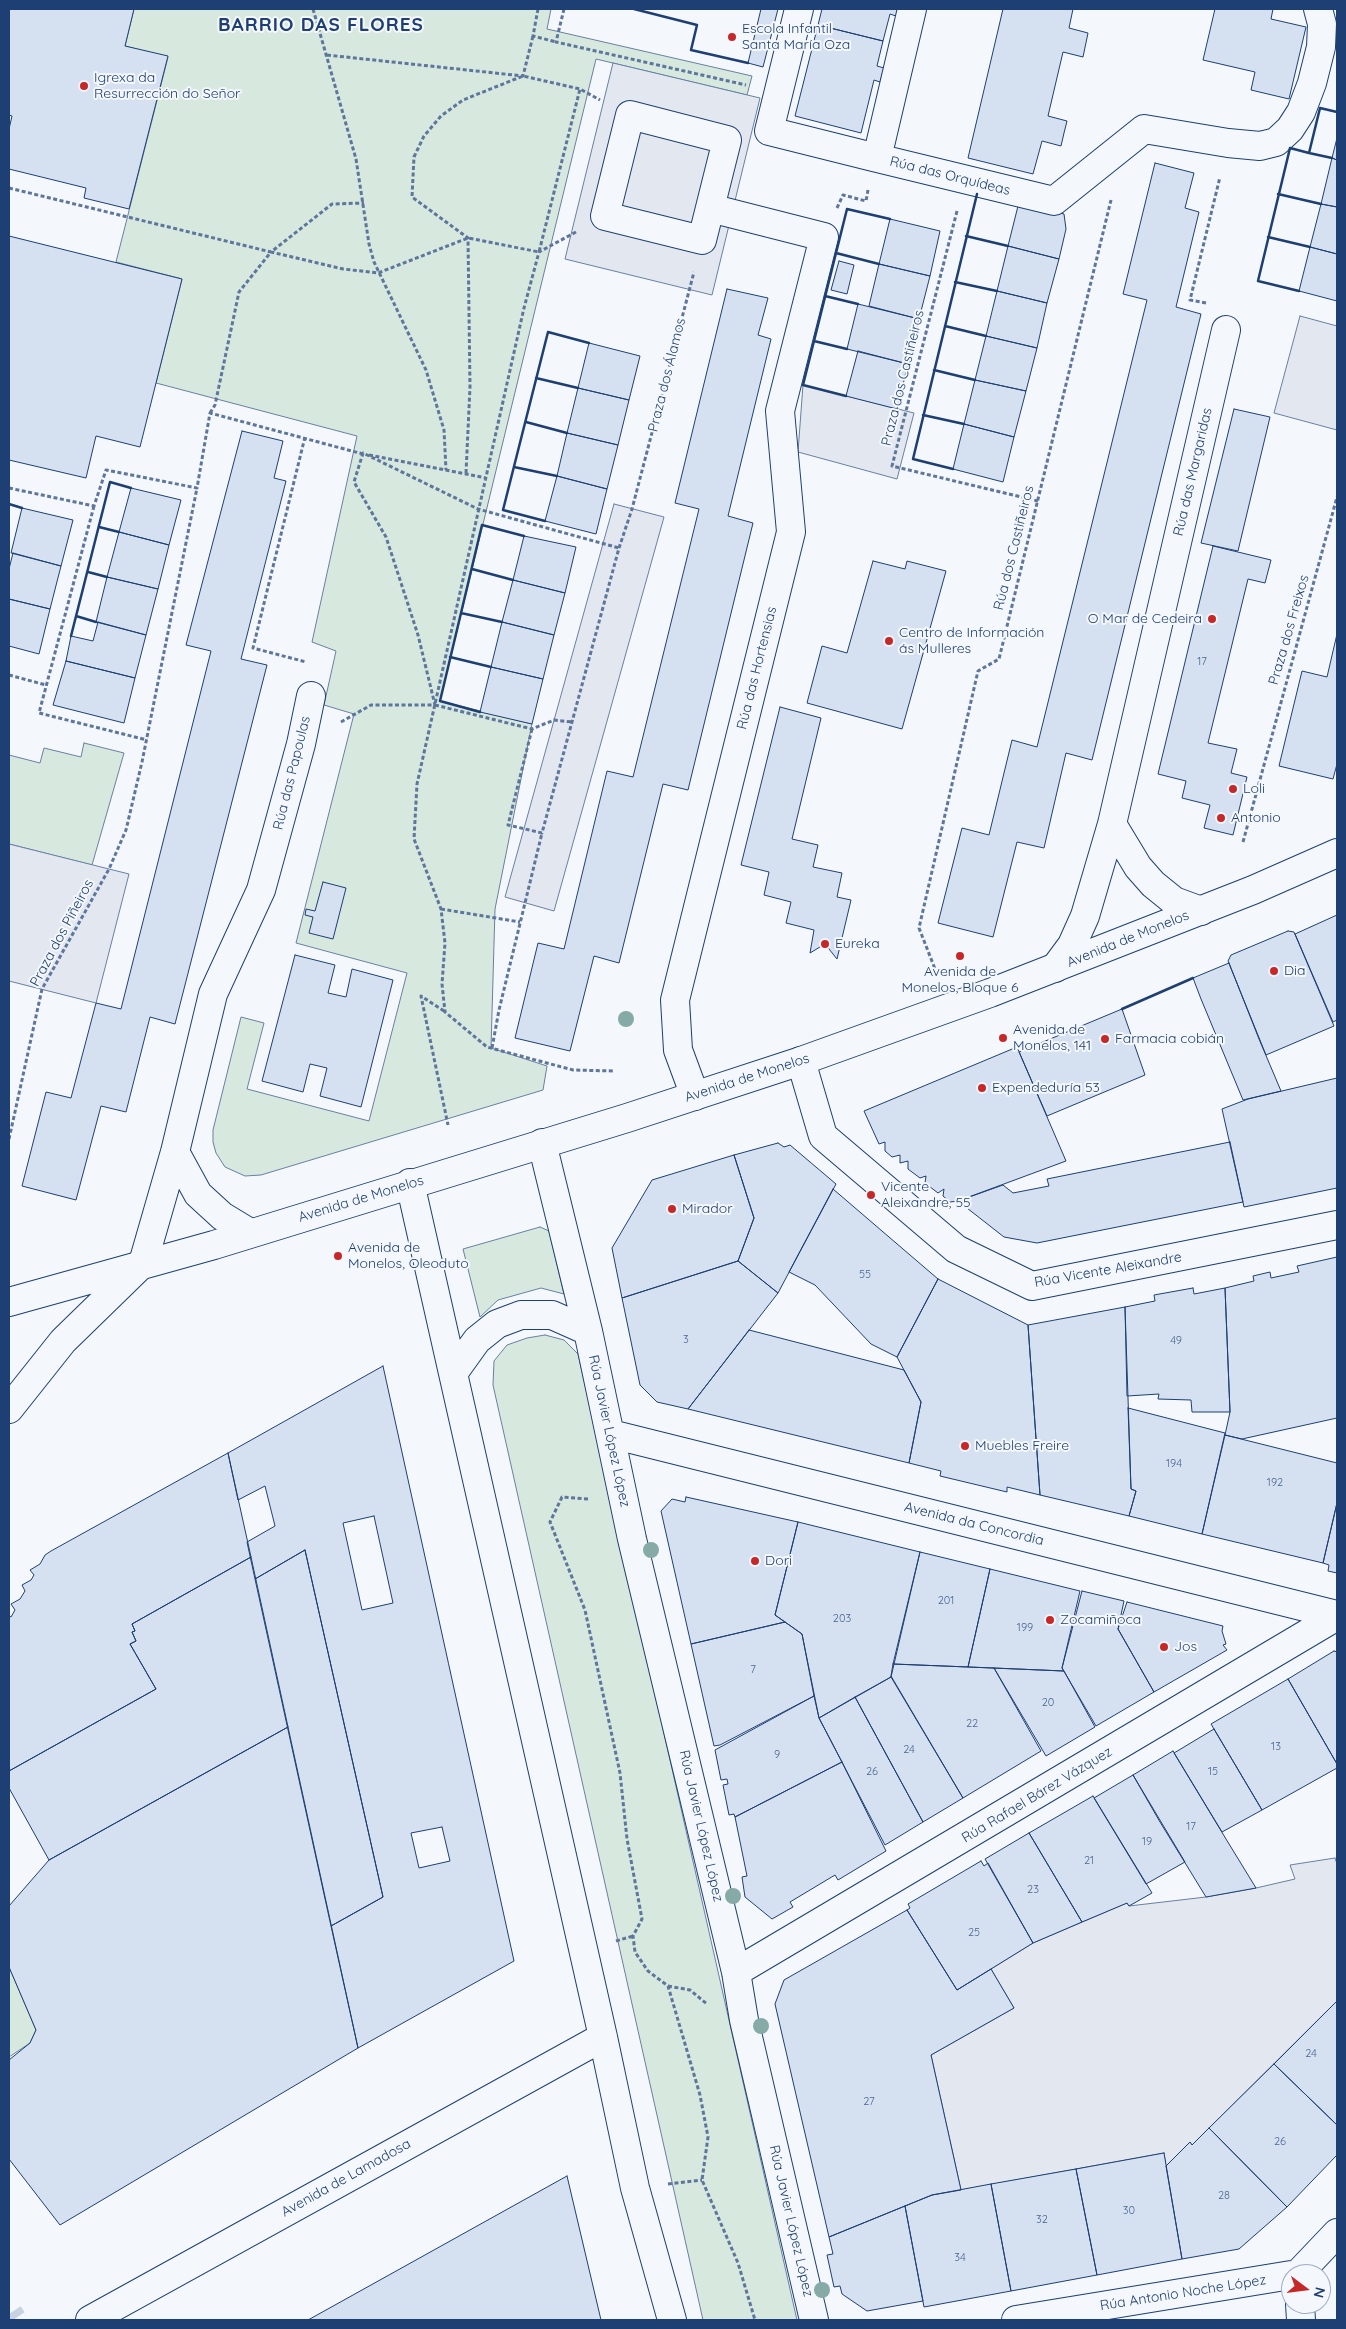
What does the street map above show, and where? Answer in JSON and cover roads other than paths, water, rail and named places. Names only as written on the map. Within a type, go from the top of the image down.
[{"type":"street","points":[[799,9],[769,131],[876,158]]},
{"type":"street","name":"Rúa das Orquídeas","points":[[912,9],[876,158],[1054,201],[1144,129],[1228,143],[1260,146],[1276,142],[1290,129],[1301,112],[1320,47],[1322,24],[1318,9]]},
{"type":"street","points":[[630,116],[727,140],[710,208],[702,240],[605,216],[630,116]]},
{"type":"street","name":"Rúa das Hortensias","points":[[695,1096],[678,1050],[675,1000],[792,532],[780,411],[824,237],[710,208]]},
{"type":"street","name":"Rúa das Margaridas","points":[[1055,968],[1072,945],[1085,916],[1112,824],[1226,330]]},
{"type":"street","name":"Rúa das Papoulas","points":[[143,1263],[175,1152],[213,994],[261,890],[301,744],[311,696]]},
{"type":"street","points":[[1112,824],[1138,866],[1153,884],[1174,901],[1201,910]]},
{"type":"street","name":"Avenida de Monelos","points":[[9,1302],[250,1233],[695,1096],[801,1061],[1055,968],[1253,890],[1337,853]]},
{"type":"street","name":"Rúa Vicente Aleixandre","points":[[801,1061],[823,1136],[956,1249],[1032,1286],[1337,1225]]},
{"type":"street","name":"Rúa Javier López López","points":[[542,1143],[588,1331],[632,1540],[736,1972],[744,2020],[814,2320]]},
{"type":"street","points":[[175,1152],[198,1194],[222,1216],[250,1233]]},
{"type":"street","points":[[410,1183],[454,1372],[635,2188],[672,2320]]},
{"type":"street","name":"Avenida de Monelos","points":[[9,1409],[63,1341],[143,1263]]},
{"type":"street","points":[[454,1372],[477,1340],[497,1324],[521,1316],[552,1314],[588,1331]]},
{"type":"street","name":"Avenida da Concordia","points":[[611,1434],[1337,1616]]},
{"type":"street","name":"Rúa Rafael Bárez Vázquez","points":[[736,1972],[1337,1616]]},
{"type":"street","name":"Avenida de Lamadosa","points":[[90,2320],[602,2037]]},
{"type":"street","points":[[1308,2264],[1337,2233]]},
{"type":"street","name":"Rúa Antonio Noche López","points":[[1016,2320],[1281,2277]]},
{"type":"tunnel","points":[[9,2314],[13,2320]]},
{"type":"place","name":"Escola Infantil Santa María Oza","points":[[732,37]]},
{"type":"place","name":"Igrexa da Resurrección do Señor","points":[[84,86]]},
{"type":"place","name":"O Mar de Cedeira","points":[[1212,619]]},
{"type":"place","name":"Centro de Información ás Mulleres","points":[[889,641]]},
{"type":"place","name":"Loli","points":[[1233,789]]},
{"type":"place","name":"Antonio","points":[[1221,818]]},
{"type":"place","name":"Eureka","points":[[825,944]]},
{"type":"place","name":"Avenida de Monelos, Bloque 6","points":[[960,956]]},
{"type":"place","name":"Dia","points":[[1274,971]]},
{"type":"place","name":"Avenida de Monelos, 141","points":[[1003,1038]]},
{"type":"place","name":"Farmacia cobián","points":[[1105,1039]]},
{"type":"place","name":"Expendeduría 53","points":[[982,1088]]},
{"type":"place","name":"Vicente Aleixandre, 55","points":[[871,1195]]},
{"type":"place","name":"Mirador","points":[[672,1209]]},
{"type":"place","name":"Avenida de Monelos, Oleoduto","points":[[338,1256]]},
{"type":"place","name":"Muebles Freire","points":[[965,1446]]},
{"type":"place","name":"Dori","points":[[755,1561]]},
{"type":"place","name":"Zocamiñoca","points":[[1050,1620]]},
{"type":"place","name":"Jos","points":[[1164,1647]]},
{"type":"district","name":"BARRIO DAS FLORES","points":[[321,25]]}]
